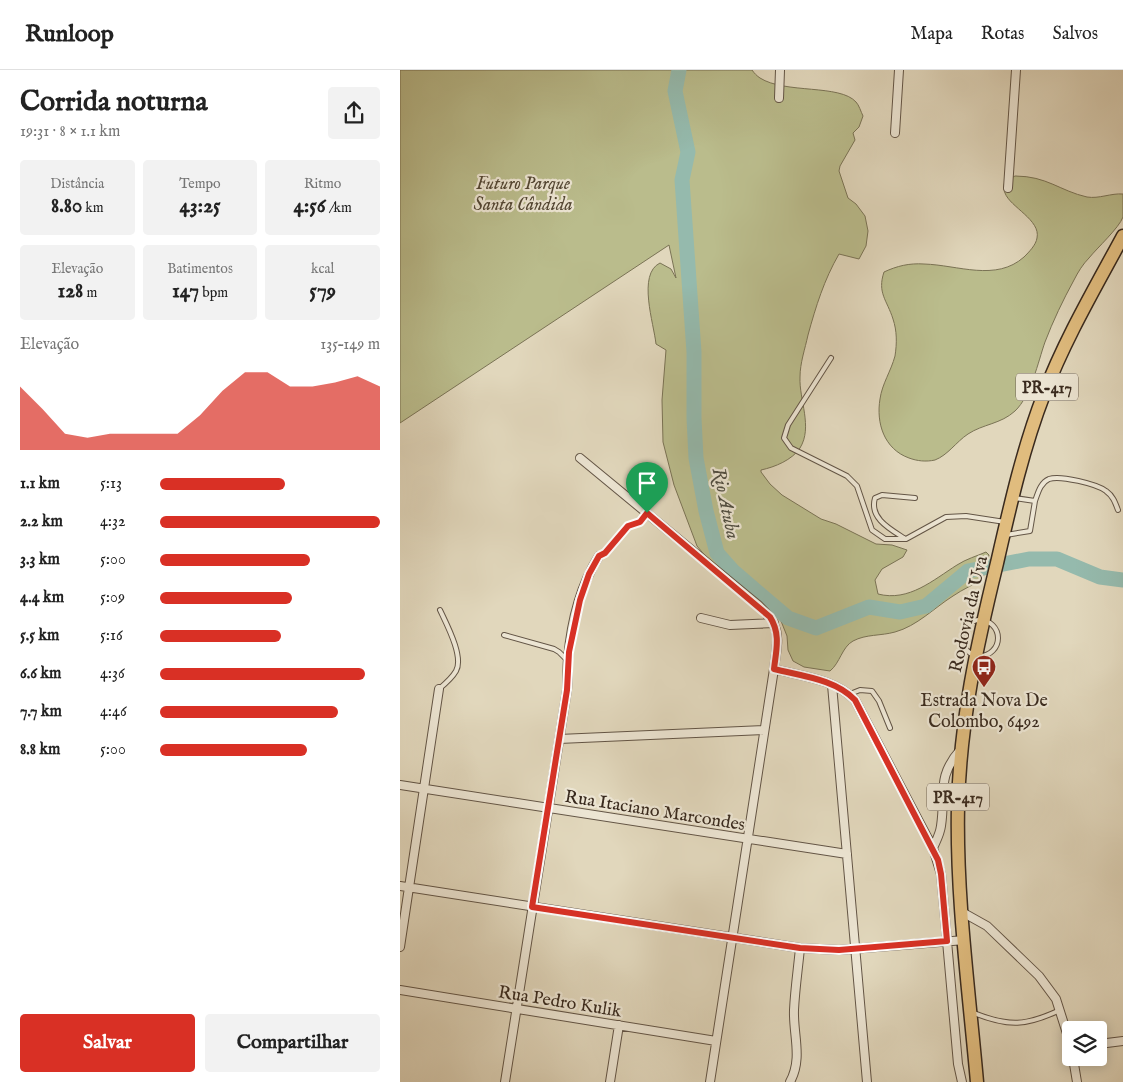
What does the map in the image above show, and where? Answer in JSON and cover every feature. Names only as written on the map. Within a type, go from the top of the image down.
[{"type":"highway","name":"Rodovia da Uva","points":[[977,1082],[962,912],[958,830],[961,748],[967,698],[1012,497],[1033,426],[1060,355],[1123,236]]},
{"type":"street","points":[[779,98],[780,70]]},
{"type":"street","points":[[895,133],[899,70]]},
{"type":"street","points":[[1008,188],[1016,70]]},
{"type":"street","points":[[580,458],[757,604],[774,623],[777,636],[774,669],[710,1082]]},
{"type":"street","points":[[505,1082],[567,690],[568,661],[573,631],[585,584],[599,556]]},
{"type":"street","points":[[701,618],[730,625],[774,623]]},
{"type":"street","points":[[774,669],[832,685],[850,694],[860,707],[933,848],[941,874],[958,1064],[962,1082]]},
{"type":"street","points":[[832,685],[867,1082]]},
{"type":"street","points":[[400,947],[439,689]]},
{"type":"street","points":[[559,739],[764,730]]},
{"type":"street","points":[[933,848],[941,826],[944,775],[961,748]]},
{"type":"street","name":"Rua Itaciano Marcondes","points":[[400,785],[847,854]]},
{"type":"street","points":[[400,886],[800,948],[826,950],[965,940]]},
{"type":"street","points":[[962,912],[987,926],[1028,964],[1050,989],[1063,1021]]},
{"type":"street","points":[[790,1082],[795,1072],[798,1058],[794,1012],[800,948]]},
{"type":"street","name":"Rua Pedro Kulik","points":[[400,990],[716,1041]]},
{"type":"street","points":[[610,1082],[619,1025]]},
{"type":"street","points":[[1107,1043],[1123,1040]]},
{"type":"street","points":[[1074,1066],[1077,1082]]},
{"type":"lane","points":[[831,358],[788,425],[784,438],[791,448],[847,476],[857,486],[872,530],[884,539],[906,539],[946,517],[966,516],[1005,529],[1030,531],[1035,501],[1042,484],[1050,479],[1059,478],[1094,485],[1105,490],[1114,499],[1118,510]]},
{"type":"lane","points":[[906,539],[886,527],[876,515],[873,504],[875,498],[882,495],[915,498]]},
{"type":"lane","points":[[1012,497],[1035,501]]},
{"type":"lane","points":[[439,689],[457,670],[458,661],[455,645],[440,610]]},
{"type":"lane","points":[[983,620],[992,625],[997,633],[998,642],[986,656],[975,656],[968,652],[962,644],[962,635],[966,626],[974,621],[983,620]]},
{"type":"lane","points":[[504,635],[559,652],[568,661]]},
{"type":"lane","points":[[850,694],[860,690],[872,691],[879,701],[890,728]]},
{"type":"lane","points":[[971,1012],[996,1021],[1015,1023],[1044,1018],[1060,1010]]},
{"type":"path","points":[[599,556],[605,553],[628,526],[640,522],[647,513]]},
{"type":"green space","name":"Futuro Parque Santa Cândida","points":[[400,70],[752,70],[760,78],[771,83],[838,93],[848,96],[856,102],[863,116],[859,127],[853,133],[855,140],[839,171],[848,198],[856,204],[865,216],[868,231],[866,246],[859,259],[839,254],[817,303],[801,366],[800,386],[805,422],[804,440],[797,452],[788,459],[761,470],[761,472],[782,495],[821,519],[836,524],[876,544],[892,545],[907,550],[903,557],[882,569],[875,580],[878,594],[889,596],[910,592],[930,583],[960,563],[986,552],[989,555],[983,578],[911,626],[895,632],[863,637],[853,641],[846,647],[830,671],[804,667],[793,661],[788,650],[787,636],[781,621],[759,600],[711,563],[697,546],[674,485],[663,442],[662,400],[666,350],[656,344],[648,288],[649,277],[653,269],[660,263],[671,269],[676,278],[669,245],[400,423]]},
{"type":"green space","points":[[1015,176],[1036,178],[1087,197],[1123,194],[1123,217],[1117,227],[1077,274],[1051,326],[1030,388],[1021,405],[1004,419],[968,434],[944,455],[935,460],[922,461],[909,458],[900,454],[888,442],[879,417],[881,393],[895,356],[896,342],[891,312],[882,291],[884,272],[903,265],[919,264],[976,270],[1001,269],[1013,265],[1024,257],[1035,243],[1037,231],[1030,220],[1004,192],[1005,181]]},
{"type":"waterway","name":"Rio Atuba","points":[[679,70],[675,91],[688,152],[682,180],[694,352],[696,458],[706,511],[717,553],[733,571],[788,618],[816,628],[869,607],[900,612],[926,606],[968,571],[1029,559],[1057,559],[1100,577],[1123,580]]},
{"type":"place","name":"Estrada Nova De Colombo, 6492","points":[[984,688]]},
{"type":"route","points":[[647,513],[757,604],[770,617],[774,623],[777,636],[774,669],[818,680],[842,689],[850,694],[860,707],[938,860],[947,941],[839,950],[800,948],[532,907],[567,690],[569,652],[580,600],[592,567],[599,556],[605,553],[628,526],[640,522],[647,513]]}]
